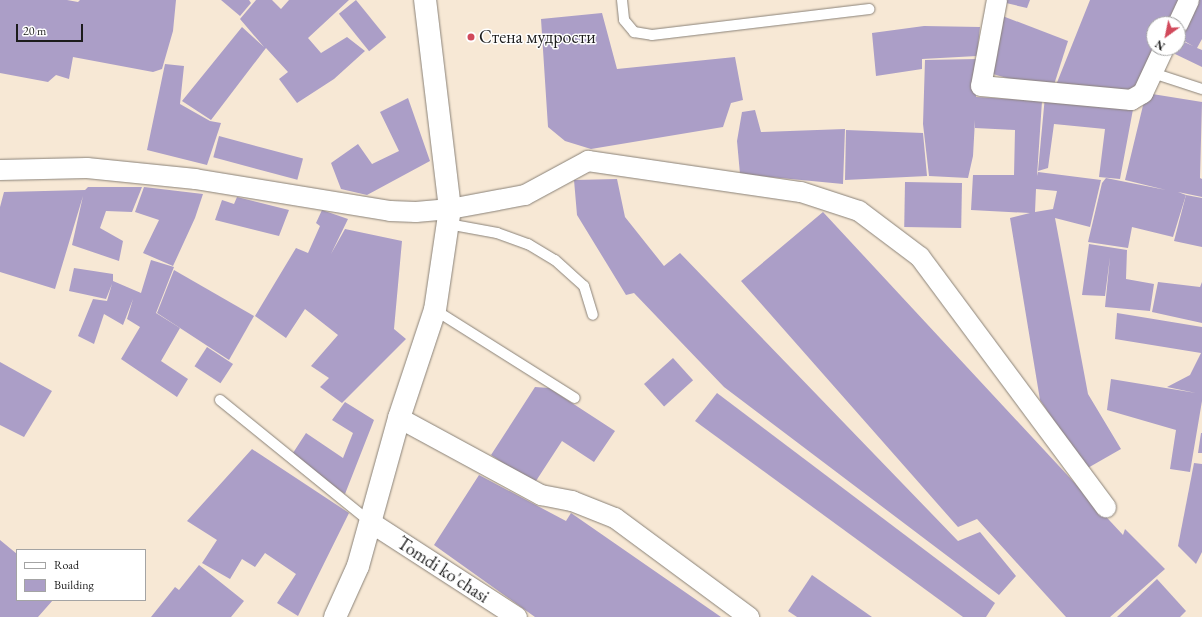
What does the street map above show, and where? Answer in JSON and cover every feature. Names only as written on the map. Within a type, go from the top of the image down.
[{"type":"main road","points":[[336,617],[358,566],[399,418],[435,310],[449,216],[425,0]]},
{"type":"street","points":[[997,0],[981,86],[1131,100],[1143,93],[1160,56]]},
{"type":"street","points":[[1182,16],[1189,0]]},
{"type":"street","points":[[0,170],[87,168],[195,179],[390,211],[449,216],[525,195],[588,161],[801,192],[859,211],[920,257],[1106,507]]},
{"type":"street","points":[[399,418],[541,495],[572,501],[615,518],[749,617]]},
{"type":"street","name":"Tomdi ko'chasi","points":[[370,522],[517,617]]},
{"type":"lane","points":[[622,0],[624,20],[634,32],[652,35],[869,8]]},
{"type":"lane","points":[[1153,73],[1202,88]]},
{"type":"lane","points":[[449,216],[528,244],[555,260],[584,286],[593,315]]},
{"type":"lane","points":[[435,310],[575,398]]},
{"type":"lane","points":[[220,400],[370,522]]},
{"type":"building","points":[[0,0],[67,0],[78,2],[80,0],[176,0],[173,31],[162,69],[153,72],[73,57],[69,79],[56,75],[48,82],[0,73]]},
{"type":"building","points":[[221,0],[249,0],[251,3],[240,16]]},
{"type":"building","points":[[256,0],[272,0],[281,9],[289,0],[349,0],[308,38],[321,53],[347,37],[365,51],[334,79],[297,103],[279,79],[288,72],[266,48],[211,120],[182,101],[242,27],[264,47],[240,19]]},
{"type":"building","points":[[356,0],[386,37],[369,51],[339,14]]},
{"type":"building","points":[[1007,0],[1030,0],[1027,8],[1006,3]]},
{"type":"building","points":[[1090,0],[1185,0],[1180,16],[1146,16],[1146,56],[1152,56],[1143,93],[1056,85]]},
{"type":"building","points":[[1199,0],[1202,0],[1202,39],[1197,48],[1202,50],[1202,67],[1179,56],[1186,56],[1186,43],[1193,46],[1186,42],[1186,25]]},
{"type":"building","points":[[602,13],[617,69],[735,57],[743,100],[731,103],[723,127],[591,149],[565,141],[548,127],[541,19]]},
{"type":"building","points":[[1000,15],[1068,41],[1052,91],[986,72]]},
{"type":"building","points":[[924,26],[980,27],[977,56],[922,59],[922,69],[876,76],[872,33]]},
{"type":"building","points":[[978,59],[976,97],[1042,101],[1037,176],[1038,172],[1101,180],[1090,227],[1055,218],[1088,394],[1121,449],[1086,469],[1040,400],[1010,218],[1030,213],[971,210],[973,175],[1014,175],[1015,130],[975,128],[975,120],[973,156],[968,178],[929,176],[923,124],[925,60]],"holes":[[[1036,189],[1057,191],[1053,209],[1035,212]]]},
{"type":"building","points":[[165,64],[184,66],[180,104],[210,121],[221,123],[207,165],[147,150]]},
{"type":"building","points":[[1146,93],[1202,102],[1200,178],[1202,179],[1202,197],[1178,192],[1186,195],[1173,237],[1132,227],[1128,248],[1088,242],[1102,183],[1106,178],[1166,190],[1125,180]]},
{"type":"building","points":[[1045,96],[1134,104],[1120,179],[1099,177],[1105,129],[1054,124],[1048,168],[1038,171]]},
{"type":"building","points":[[408,98],[430,161],[367,195],[341,189],[331,163],[358,144],[372,164],[399,151],[380,112]]},
{"type":"building","points":[[755,110],[761,132],[845,129],[843,184],[740,174],[737,141],[742,112]]},
{"type":"building","points":[[846,130],[923,133],[927,176],[845,180]]},
{"type":"building","points":[[219,136],[303,159],[297,180],[213,157]]},
{"type":"building","points":[[617,179],[625,217],[664,266],[680,253],[958,541],[980,532],[1016,576],[999,595],[724,387],[634,293],[626,295],[577,215],[574,180]]},
{"type":"building","points":[[905,182],[962,183],[961,228],[904,227]]},
{"type":"building","points":[[88,187],[142,187],[132,212],[106,211],[100,228],[123,241],[119,261],[72,245],[83,196],[55,289],[0,272],[0,207],[4,192],[85,190]]},
{"type":"building","points":[[144,187],[203,194],[195,218],[173,266],[143,253],[159,220],[135,212]]},
{"type":"building","points":[[1186,195],[1202,198],[1202,247],[1174,241]]},
{"type":"building","points":[[237,197],[289,210],[279,236],[215,220],[222,200],[234,204]]},
{"type":"building","points":[[322,210],[348,219],[331,254],[345,229],[402,241],[394,329],[406,339],[342,403],[320,387],[329,378],[311,366],[338,335],[305,309],[286,338],[255,316],[296,248],[308,253],[320,226],[316,223]]},
{"type":"building","points":[[823,212],[1123,535],[1125,529],[1165,569],[1110,617],[1066,617],[977,519],[958,527],[741,281]]},
{"type":"building","points":[[1089,244],[1127,250],[1126,279],[1154,284],[1150,311],[1105,307],[1110,257],[1105,296],[1082,295]]},
{"type":"building","points":[[151,260],[174,267],[156,313],[180,328],[161,361],[188,379],[177,397],[121,359],[140,327],[127,319],[133,299],[123,325],[104,314],[94,344],[78,336],[93,299],[107,301],[112,284],[106,299],[69,291],[74,268],[113,274],[113,281],[141,293]]},
{"type":"building","points":[[174,270],[254,316],[229,360],[157,313]]},
{"type":"building","points":[[1158,282],[1200,287],[1202,282],[1202,323],[1152,312]]},
{"type":"building","points":[[1117,313],[1202,327],[1202,401],[1190,472],[1170,469],[1176,430],[1107,410],[1111,379],[1196,393],[1167,387],[1190,375],[1201,353],[1115,339]]},
{"type":"building","points":[[207,347],[233,364],[220,383],[194,366]]},
{"type":"building","points":[[673,358],[693,380],[664,406],[644,384]]},
{"type":"building","points":[[0,362],[52,391],[24,437],[0,425]]},
{"type":"building","points":[[535,387],[549,388],[615,431],[594,462],[562,441],[534,484],[491,455]]},
{"type":"building","points":[[717,393],[995,603],[986,617],[963,617],[695,421]]},
{"type":"building","points":[[345,402],[374,420],[345,494],[291,456],[306,433],[343,458],[353,433],[332,420]]},
{"type":"building","points":[[1201,433],[1202,453],[1198,453]]},
{"type":"building","points":[[252,449],[349,513],[298,616],[277,603],[296,574],[265,553],[255,567],[242,559],[230,579],[202,563],[217,540],[187,521]]},
{"type":"building","points":[[1194,463],[1202,464],[1202,552],[1196,564],[1178,546]]},
{"type":"building","points":[[479,475],[566,521],[571,513],[721,617],[535,617],[434,545]]},
{"type":"building","points":[[0,540],[16,553],[16,601],[52,601],[38,617],[0,617]]},
{"type":"building","points":[[199,565],[244,601],[231,617],[151,617],[175,587],[179,590]]},
{"type":"building","points":[[812,575],[872,617],[797,617],[788,611]]},
{"type":"building","points":[[1157,579],[1186,611],[1180,617],[1117,617]]},
{"type":"place","name":"Стена мудрости","points":[[471,37]]}]
